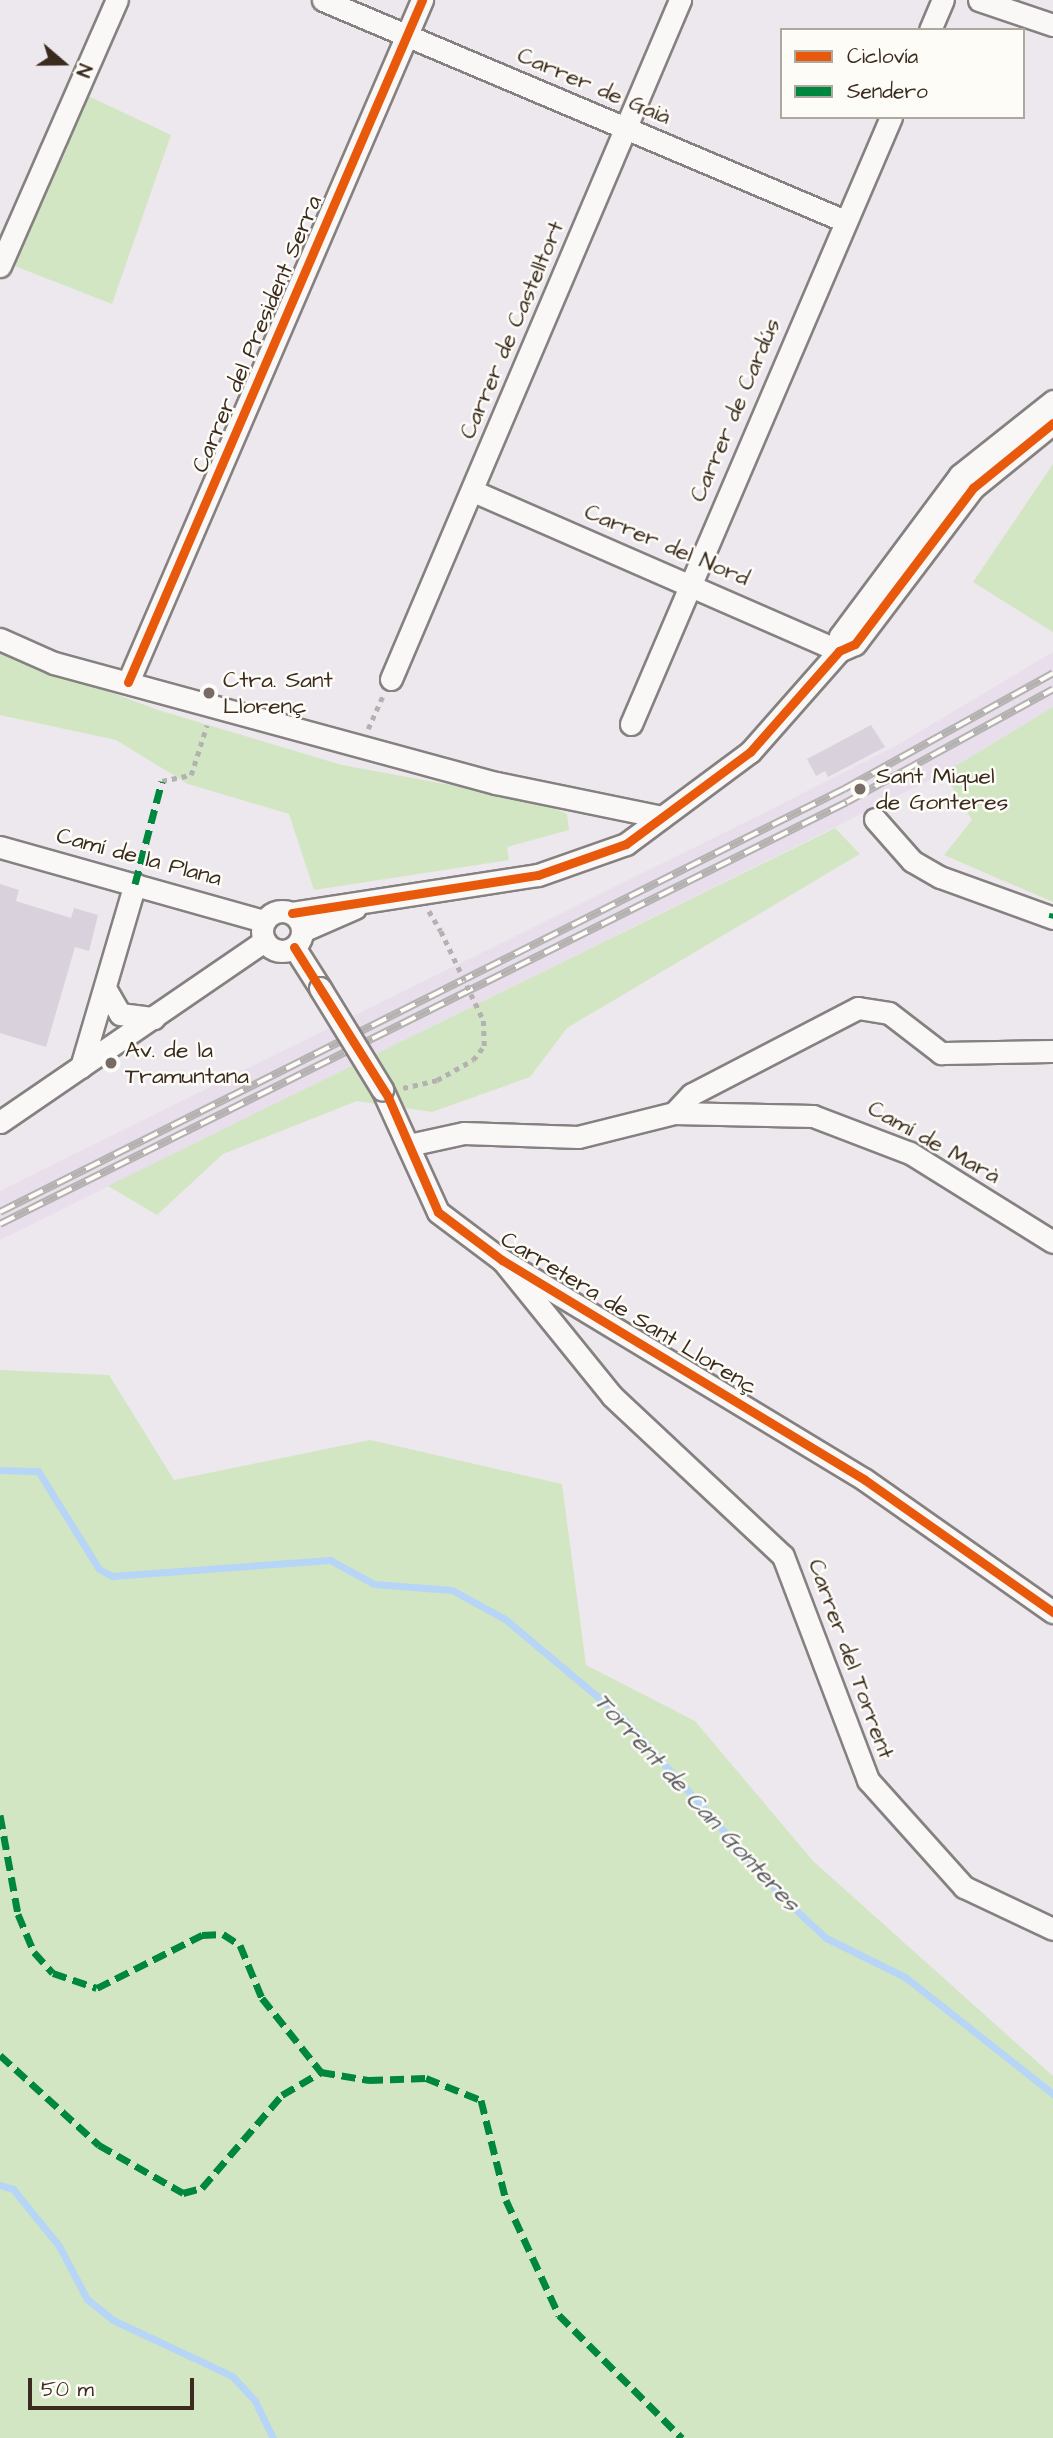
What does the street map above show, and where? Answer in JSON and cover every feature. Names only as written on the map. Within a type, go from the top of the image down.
[{"type":"street","points":[[2,258],[117,0]]},
{"type":"street","name":"Carrer de Gaià","points":[[323,0],[845,221]]},
{"type":"street","name":"Carrer del President Serra","points":[[128,682],[422,0]]},
{"type":"street","name":"Carrer de Castelltort","points":[[391,679],[680,0]]},
{"type":"street","points":[[931,28],[943,0]]},
{"type":"street","points":[[979,0],[1053,25]]},
{"type":"street","name":"Carrer de Cardús","points":[[631,724],[890,119]]},
{"type":"street","points":[[839,651],[840,636],[952,485],[1053,401]]},
{"type":"street","points":[[0,1122],[154,1018],[264,931],[276,911],[296,930],[369,900],[582,863],[626,844],[750,752],[839,651],[855,644],[973,488],[1053,423]]},
{"type":"street","name":"Carrer del Nord","points":[[473,491],[690,582],[839,651]]},
{"type":"street","points":[[0,639],[54,663],[361,746],[551,797],[662,817]]},
{"type":"street","points":[[875,819],[912,861],[940,877],[1053,918]]},
{"type":"street","name":"Camí de la Plana","points":[[0,847],[135,884],[264,931],[278,951],[296,930]]},
{"type":"street","points":[[81,1067],[135,884]]},
{"type":"street","name":"Carretera de Sant Llorenç","points":[[296,930],[320,988],[385,1093],[438,1212],[502,1260],[865,1480],[1053,1612]]},
{"type":"street","points":[[105,988],[120,1014],[154,1018]]},
{"type":"street","points":[[674,1113],[692,1094],[858,1008],[889,1013],[941,1053],[1053,1051]]},
{"type":"street","name":"Camí de Marà","points":[[408,1145],[464,1133],[578,1137],[674,1113],[813,1116],[848,1125],[910,1153],[1053,1242]]},
{"type":"street","name":"Carrer del Torrent","points":[[502,1260],[612,1396],[783,1556],[868,1780],[964,1887],[1053,1929]]},
{"type":"path","points":[[361,746],[391,679]]},
{"type":"path","points":[[162,781],[191,775],[207,728]]},
{"type":"path","points":[[385,1093],[473,1060],[484,1046],[483,1019],[441,931]]},
{"type":"shaded area","points":[[1053,652],[1053,707],[944,773],[0,1240],[0,1191],[899,744]]},
{"type":"green space","points":[[88,96],[171,135],[112,304],[12,265]]},
{"type":"green space","points":[[1053,464],[1053,632],[973,582]]},
{"type":"green space","points":[[0,651],[158,710],[342,765],[537,801],[567,814],[569,830],[507,847],[509,860],[314,890],[289,814],[188,784],[116,740],[0,715]]},
{"type":"green space","points":[[1053,707],[1053,902],[944,855],[972,820],[944,773]]},
{"type":"green space","points":[[835,828],[860,854],[567,1028],[530,1077],[432,1112],[357,1101],[223,1154],[157,1215],[108,1186]]},
{"type":"green space","points":[[0,1370],[109,1375],[174,1480],[370,1440],[562,1484],[586,1665],[695,1721],[813,1861],[1053,2076],[1053,2438],[0,2438]]},
{"type":"building","points":[[871,725],[885,747],[828,777],[825,771],[816,776],[807,759]]},
{"type":"building","points":[[0,884],[19,890],[16,901],[71,918],[74,908],[98,915],[89,951],[75,947],[46,1047],[0,1033]]},
{"type":"waterway","name":"Torrent de Can Gonteres","points":[[0,1470],[38,1471],[99,1569],[112,1576],[330,1560],[374,1584],[452,1590],[505,1619],[623,1718],[784,1899],[826,1938],[905,1977],[1053,2094]]},
{"type":"waterway","points":[[0,2185],[13,2189],[59,2246],[87,2299],[113,2320],[232,2376],[255,2401],[273,2438]]},
{"type":"railway","points":[[0,1212],[844,789],[1053,673]]},
{"type":"railway","points":[[0,1224],[847,802],[1053,689]]},
{"type":"marked path","points":[[135,884],[162,781]]},
{"type":"marked path","points":[[1052,918],[1053,913]]},
{"type":"marked path","points":[[0,1815],[18,1914],[34,1952],[53,1973],[97,1988],[202,1935],[223,1934],[240,1945],[262,1998],[321,2072],[369,2080],[426,2078],[481,2100],[506,2200],[559,2315],[682,2438]]},
{"type":"marked path","points":[[0,2055],[99,2145],[183,2193],[202,2188],[282,2095],[321,2072]]},
{"type":"cycle path","points":[[128,682],[422,0]]},
{"type":"cycle path","points":[[292,913],[538,875],[626,844],[750,752],[839,651],[855,644],[973,488],[1053,423]]},
{"type":"cycle path","points":[[294,947],[388,1097],[438,1212],[502,1260],[865,1480],[1053,1612]]},
{"type":"place","name":"Ctra. Sant Llorenç","points":[[209,693]]},
{"type":"place","name":"Sant Miquel de Gonteres","points":[[860,789]]},
{"type":"place","name":"Av. de la Tramuntana","points":[[111,1063]]}]
